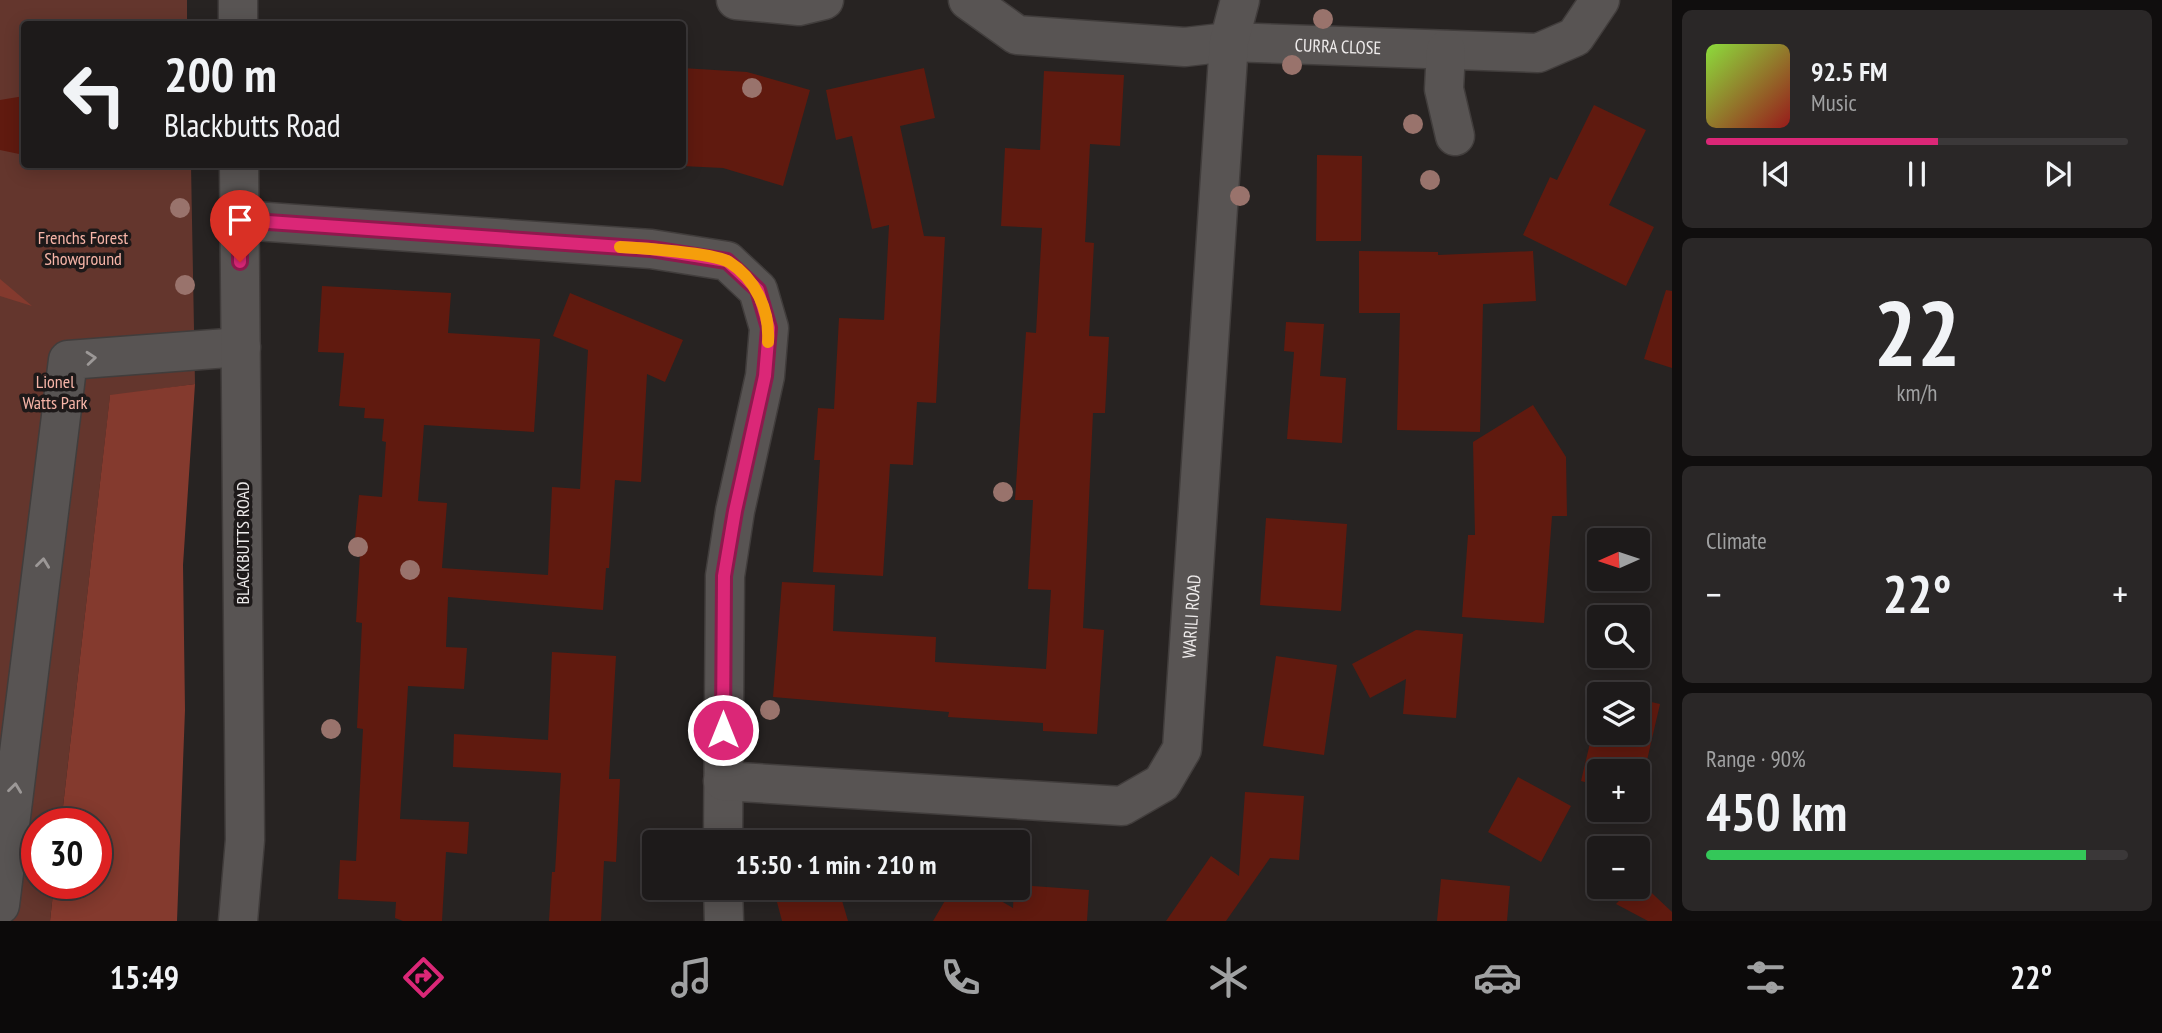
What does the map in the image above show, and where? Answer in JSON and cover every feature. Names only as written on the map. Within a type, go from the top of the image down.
[{"type":"street","points":[[238,0],[238,21]]},
{"type":"street","points":[[736,0],[799,6],[824,0]]},
{"type":"street","name":"CURRA CLOSE","points":[[968,0],[1017,35],[1185,47],[1229,41],[1538,53],[1575,37],[1600,0]]},
{"type":"street","name":"WARILI ROAD","points":[[723,781],[1122,806],[1163,783],[1182,750],[1229,41],[1240,0]]},
{"type":"street","points":[[1446,50],[1444,89],[1455,136]]},
{"type":"street","name":"BLACKBUTTS ROAD","points":[[238,921],[244,840],[239,168]]},
{"type":"street","points":[[240,220],[651,249],[727,261],[758,290],[769,328],[765,376],[735,511],[724,576],[723,830]]},
{"type":"street","points":[[0,905],[68,360],[241,347]]},
{"type":"street","points":[[723,900],[723,921]]},
{"type":"green space","points":[[0,0],[187,0],[187,21],[21,21],[21,168],[191,168],[195,384],[110,396],[63,808],[21,808],[21,899],[52,899],[50,921],[0,921]]},
{"type":"shaded area","points":[[0,279],[32,306],[0,296]]},
{"type":"shaded area","points":[[195,384],[183,565],[185,710],[177,921],[50,921],[52,899],[112,899],[112,808],[63,808],[110,395]]},
{"type":"building","points":[[686,68],[747,72],[810,90],[783,186],[723,168],[686,166]]},
{"type":"building","points":[[924,68],[935,118],[900,126],[924,236],[945,237],[936,403],[917,402],[913,465],[890,464],[883,576],[813,572],[820,460],[814,460],[818,408],[834,409],[839,318],[884,320],[889,225],[872,229],[852,136],[836,140],[826,90]]},
{"type":"building","points":[[1044,71],[1124,75],[1120,146],[1090,144],[1085,242],[1094,243],[1089,336],[1109,337],[1105,413],[1093,413],[1083,628],[1104,630],[1097,734],[1043,731],[1043,723],[948,717],[949,712],[773,697],[782,582],[835,585],[833,631],[936,637],[935,662],[1046,669],[1051,590],[1028,589],[1033,500],[1015,500],[1026,332],[1036,333],[1042,228],[1001,226],[1005,148],[1040,150]]},
{"type":"building","points":[[21,96],[21,154],[0,150],[0,100]]},
{"type":"building","points":[[1594,105],[1646,130],[1609,205],[1654,227],[1626,286],[1523,235],[1550,177],[1557,180]]},
{"type":"building","points":[[1317,155],[1362,156],[1361,241],[1316,241]]},
{"type":"building","points":[[1359,251],[1438,252],[1438,255],[1533,251],[1536,301],[1483,304],[1480,432],[1397,430],[1400,313],[1359,313]]},
{"type":"building","points":[[322,286],[451,293],[448,333],[540,339],[534,432],[424,425],[418,501],[447,503],[442,568],[548,575],[552,487],[580,489],[588,350],[553,336],[570,293],[683,340],[665,382],[647,374],[641,482],[615,480],[609,568],[606,568],[603,610],[448,597],[446,647],[467,648],[464,689],[408,686],[400,819],[469,822],[467,854],[446,852],[442,921],[403,921],[395,918],[396,902],[338,899],[340,860],[356,861],[363,729],[357,728],[362,623],[356,622],[361,538],[355,538],[359,495],[382,497],[386,442],[382,441],[384,419],[364,418],[365,408],[339,406],[344,353],[318,352]]},
{"type":"building","points":[[1666,290],[1672,291],[1672,368],[1644,359]]},
{"type":"building","points":[[1286,322],[1324,324],[1320,376],[1346,378],[1342,443],[1287,439],[1294,352],[1284,351]]},
{"type":"building","points":[[1533,405],[1566,457],[1567,516],[1552,516],[1544,623],[1462,617],[1468,535],[1475,535],[1473,442]]},
{"type":"building","points":[[1266,518],[1347,524],[1341,611],[1260,605]]},
{"type":"building","points":[[1416,630],[1463,634],[1456,718],[1403,714],[1406,679],[1370,698],[1352,664]]},
{"type":"building","points":[[552,652],[616,656],[609,779],[620,779],[616,862],[604,861],[601,921],[549,921],[561,773],[453,767],[454,734],[548,740]]},
{"type":"building","points":[[1276,656],[1337,665],[1324,755],[1263,746]]},
{"type":"building","points":[[1650,702],[1660,704],[1647,759],[1587,759],[1587,783],[1581,781],[1590,745],[1650,745]]},
{"type":"building","points":[[1518,777],[1571,806],[1541,862],[1488,832]]},
{"type":"building","points":[[1245,792],[1304,796],[1299,860],[1270,858],[1226,921],[1166,921],[1211,856],[1239,876]]},
{"type":"building","points":[[1441,879],[1510,886],[1507,921],[1437,921]]},
{"type":"building","points":[[1030,886],[1089,890],[1087,921],[933,921],[945,900],[999,900],[1013,908],[1013,900],[1030,900]]},
{"type":"building","points":[[1650,891],[1672,912],[1672,921],[1648,921],[1616,904],[1621,899],[1650,899]]},
{"type":"building","points":[[776,900],[842,900],[848,921],[782,921]]},
{"type":"slow traffic","points":[[620,247],[727,261],[758,290],[769,328],[768,342]]},
{"type":"route","points":[[240,262],[240,220],[651,249],[727,261],[758,290],[769,328],[765,376],[735,511],[724,576],[723,730]]},
{"type":"park label","name":"Frenchs Forest Showground","points":[[83,247]]},
{"type":"park label","name":"Lionel Watts Park","points":[[55,391]]}]
